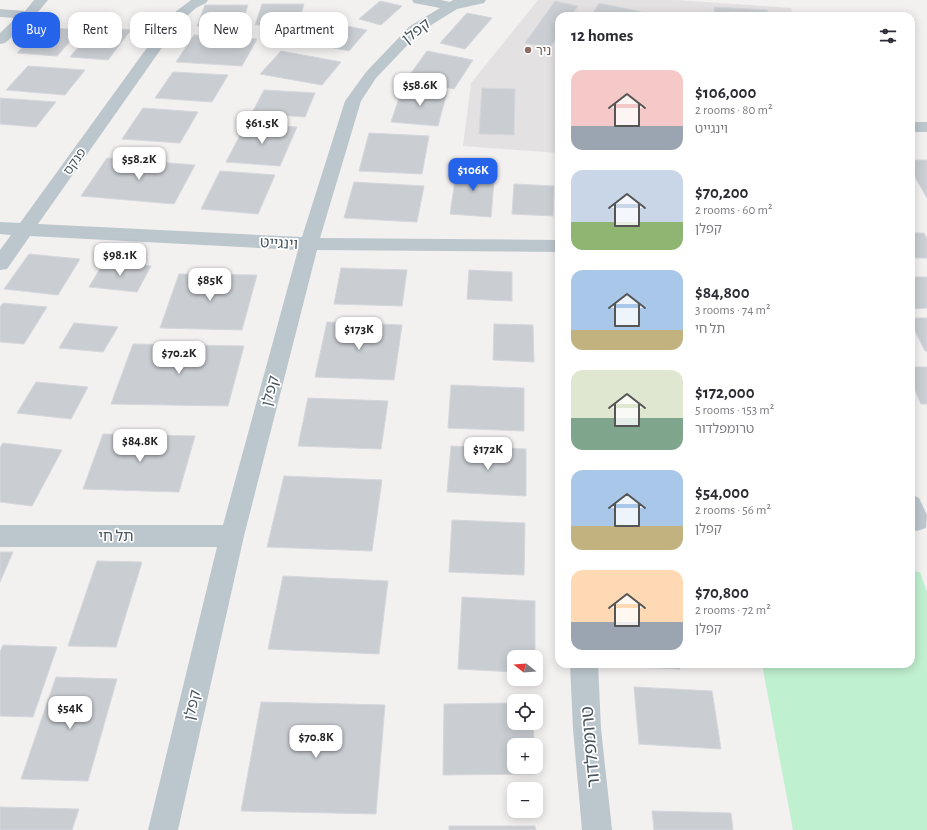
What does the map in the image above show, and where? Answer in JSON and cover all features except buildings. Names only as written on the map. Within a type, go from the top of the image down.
[{"type":"street","points":[[30,12],[41,0]]},
{"type":"street","name":"פנקס","points":[[0,264],[175,19],[191,5],[201,0]]},
{"type":"street","points":[[420,0],[457,3],[478,0]]},
{"type":"street","name":"קפלן","points":[[163,830],[232,536],[309,244],[353,101],[371,75],[400,43],[422,24],[457,3]]},
{"type":"street","points":[[0,13],[12,13]]},
{"type":"street","points":[[0,40],[12,29]]},
{"type":"street","points":[[915,127],[927,127]]},
{"type":"street","name":"וינגייט","points":[[0,228],[24,231],[309,244],[555,246]]},
{"type":"street","name":"תל חי","points":[[0,536],[232,536]]},
{"type":"street","name":"טרומפלדור","points":[[584,668],[587,728],[597,830]]},
{"type":"shaded area","name":"ניר","points":[[538,0],[676,0],[791,8],[792,12],[555,12],[555,153],[463,146],[471,83]]},
{"type":"green space","points":[[915,571],[920,572],[927,592],[927,830],[793,830],[763,668],[915,668]]},
{"type":"place","name":"ניר","points":[[528,50]]}]
